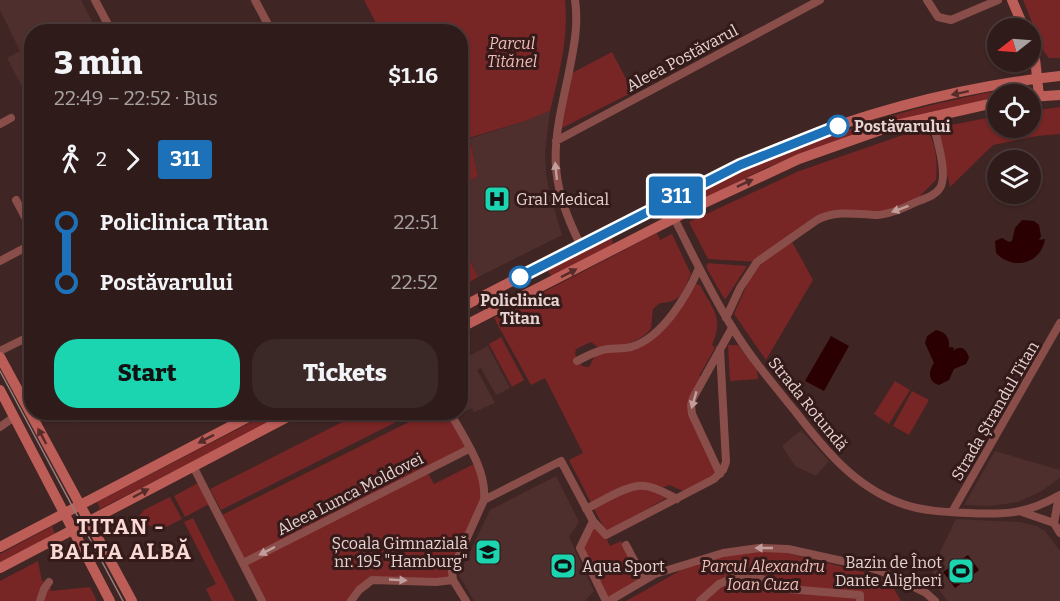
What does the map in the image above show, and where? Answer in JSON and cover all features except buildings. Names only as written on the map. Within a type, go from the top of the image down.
[{"type":"main road","points":[[1012,0],[1020,18]]},
{"type":"main road","points":[[1036,72],[1037,84]]},
{"type":"main road","points":[[468,304],[665,202],[759,156],[801,139],[865,117],[947,96],[1060,76]]},
{"type":"main road","points":[[1041,96],[1060,94]]},
{"type":"main road","points":[[468,324],[674,218],[799,159],[870,133],[931,116],[987,104]]},
{"type":"main road","points":[[665,202],[674,218]]},
{"type":"main road","points":[[614,229],[622,245]]},
{"type":"main road","points":[[536,268],[545,285]]},
{"type":"main road","points":[[0,357],[24,401]]},
{"type":"main road","points":[[0,390],[110,601]]},
{"type":"main road","points":[[34,420],[132,601]]},
{"type":"main road","points":[[0,547],[243,420]]},
{"type":"main road","points":[[0,568],[282,420]]},
{"type":"street","points":[[96,0],[108,24]]},
{"type":"street","points":[[255,0],[268,24]]},
{"type":"street","points":[[575,0],[577,23],[575,44],[556,141],[555,159],[559,192],[567,219],[581,246]]},
{"type":"street","name":"Aleea Postăvarul","points":[[556,141],[820,0]]},
{"type":"street","points":[[927,0],[938,16],[951,20],[998,0]]},
{"type":"street","points":[[726,318],[740,288],[757,262],[821,217],[851,213],[890,212],[936,193],[940,189],[944,175],[931,116]]},
{"type":"street","points":[[0,124],[11,118]]},
{"type":"street","points":[[16,200],[24,215]]},
{"type":"street","name":"Strada Rotundă","points":[[674,218],[732,328],[820,444],[849,472],[902,504],[928,510],[1022,512],[1059,496]]},
{"type":"street","points":[[0,261],[24,248]]},
{"type":"street","points":[[577,361],[601,350],[627,348],[645,340],[675,311],[689,291],[699,268]]},
{"type":"street","name":"Strada Ștrandul Titan","points":[[952,512],[1060,323]]},
{"type":"street","points":[[720,474],[692,414],[691,405],[732,328]]},
{"type":"street","points":[[0,351],[24,339]]},
{"type":"street","points":[[484,500],[561,461],[592,521],[606,535],[707,483],[720,474],[726,462],[720,349]]},
{"type":"street","points":[[0,426],[14,417]]},
{"type":"street","points":[[454,420],[482,474],[485,490],[484,500],[452,571],[453,580],[466,601]]},
{"type":"street","name":"Aleea Lunca Moldovei","points":[[243,563],[469,449]]},
{"type":"street","points":[[193,466],[262,601]]},
{"type":"street","points":[[586,509],[626,489],[640,486],[650,487],[677,499]]},
{"type":"street","points":[[1054,523],[1059,496]]},
{"type":"street","points":[[1022,512],[1054,523],[1060,533]]},
{"type":"street","points":[[592,521],[580,548],[608,601],[644,579],[723,553],[759,548],[788,549],[865,566],[926,593],[935,601]]},
{"type":"street","points":[[626,545],[644,579]]},
{"type":"street","points":[[700,601],[719,584],[748,574],[788,589],[860,596],[860,601]]},
{"type":"street","points":[[351,601],[372,580],[436,582],[453,580]]},
{"type":"street","points":[[39,601],[49,582]]},
{"type":"shaded area","points":[[0,0],[81,0],[93,24],[24,24],[24,90],[7,58],[20,51],[0,10]]},
{"type":"shaded area","name":"Policlinica Titan","points":[[550,111],[545,152],[546,174],[562,235],[478,277],[468,255],[468,181],[478,176],[469,139]]},
{"type":"shaded area","points":[[1022,220],[1034,221],[1039,225],[1041,236],[1039,240],[1045,239],[1042,248],[1032,259],[1018,263],[1010,262],[996,253],[995,241],[1002,238],[1009,242],[1012,241],[1015,228]]},
{"type":"shaded area","points":[[936,330],[947,336],[949,348],[954,348],[953,351],[963,348],[969,358],[966,364],[954,369],[949,380],[939,385],[931,379],[930,373],[934,363],[925,343],[927,336]]},
{"type":"shaded area","points":[[831,336],[849,346],[824,391],[805,381]]},
{"type":"shaded area","points":[[488,346],[510,388],[496,395],[481,368],[477,370],[495,403],[474,412],[472,408],[468,410],[468,356]]},
{"type":"shaded area","points":[[801,430],[829,461],[816,476],[795,466],[782,446]]},
{"type":"shaded area","points":[[995,451],[1060,470],[1060,478],[1040,492],[1018,502],[991,506],[964,505]]},
{"type":"shaded area","points":[[556,476],[579,522],[569,537],[594,591],[585,601],[474,601],[459,575],[490,510]]},
{"type":"shaded area","points":[[956,519],[1020,522],[1037,526],[1045,531],[1060,551],[1060,601],[947,601],[936,585],[932,568]]},
{"type":"shaded area","name":"Bazin de Înot Dante Aligheri","points":[[968,555],[979,570],[955,588],[943,572]]},
{"type":"green space","name":"Parcul Titănel","points":[[364,0],[565,0],[566,28],[560,70],[550,111],[469,138],[478,176],[468,181],[468,24],[376,24]]},
{"type":"green space","points":[[1023,0],[1060,0],[1060,58],[1049,58],[1044,52],[1041,45],[1041,18],[1030,18]]},
{"type":"green space","points":[[612,52],[633,92],[558,130],[568,75]]},
{"type":"green space","points":[[987,93],[987,99],[834,142],[768,167],[682,209],[677,205],[742,172],[807,145],[872,122],[940,103]]},
{"type":"green space","points":[[1060,107],[1060,134],[1041,136],[1041,110]]},
{"type":"green space","points":[[987,118],[987,138],[1027,138],[993,145],[950,187],[936,128]]},
{"type":"green space","points":[[926,127],[936,153],[936,180],[912,204],[884,214],[826,216],[790,238],[813,280],[766,360],[734,314],[757,262],[708,259],[689,222],[799,171]]},
{"type":"green space","points":[[657,233],[660,240],[672,234],[691,274],[681,295],[673,301],[660,303],[653,309],[651,329],[633,342],[599,348],[591,342],[576,349],[575,354],[582,366],[589,367],[597,352],[626,348],[639,343],[667,321],[682,302],[692,283],[700,285],[713,308],[717,327],[712,345],[715,348],[699,376],[704,379],[693,398],[691,409],[720,474],[688,493],[669,485],[658,490],[670,496],[606,532],[569,460],[583,453],[545,378],[531,385],[494,318]]},
{"type":"green space","points":[[612,238],[613,245],[552,276],[548,272],[549,269]]},
{"type":"green space","points":[[468,256],[478,277],[468,283]]},
{"type":"green space","points":[[708,263],[747,266],[725,300],[706,267]]},
{"type":"green space","points":[[501,337],[524,380],[512,387],[489,344]]},
{"type":"green space","points":[[728,345],[738,345],[757,370],[758,379],[730,381]]},
{"type":"green space","points":[[895,381],[910,390],[889,424],[874,414]]},
{"type":"green space","points":[[912,391],[929,400],[909,435],[893,426]]},
{"type":"green space","points":[[255,420],[273,420],[100,509],[97,502]]},
{"type":"green space","points":[[346,420],[400,420],[221,510],[210,489]]},
{"type":"green space","points":[[413,420],[454,420],[469,449],[427,471],[434,484],[476,463],[485,490],[455,562],[453,580],[372,580],[351,601],[262,601],[220,516]]},
{"type":"green space","points":[[198,483],[209,504],[185,517],[174,496]]},
{"type":"green space","points":[[170,497],[182,519],[160,530],[136,520],[144,510]]},
{"type":"green space","points":[[193,518],[235,601],[212,601],[206,589],[216,584],[184,522]]},
{"type":"green space","points":[[593,521],[610,546],[621,541],[640,581],[609,601],[582,554]]},
{"type":"green space","points":[[52,526],[55,534],[0,563],[0,554]]},
{"type":"green space","name":"Parcul Alexandru Ioan Cuza","points":[[779,551],[876,575],[893,587],[901,601],[626,601],[683,569],[734,552]]},
{"type":"green space","points":[[38,561],[42,581],[49,582],[51,591],[90,587],[97,601],[0,601],[0,581]]},
{"type":"tram line","points":[[0,371],[24,416]]},
{"type":"tram line","points":[[26,420],[123,601]]},
{"type":"bus line","name":"311","points":[[520,277],[740,165],[838,126]]},
{"type":"place","name":"Postăvarului","points":[[838,126]]},
{"type":"place","name":"Gral Medical","points":[[497,199]]},
{"type":"place","name":"Policlinica Titan","points":[[520,277]]},
{"type":"place","name":"Școala Gimnazială nr. 195 \"Hamburg\"","points":[[488,552]]},
{"type":"place","name":"Aqua Sport","points":[[563,566]]},
{"type":"place","name":"Bazin de Înot Dante Aligheri","points":[[961,571]]},
{"type":"district","name":"TITAN - BALTA ALBĂ","points":[[121,538]]}]
